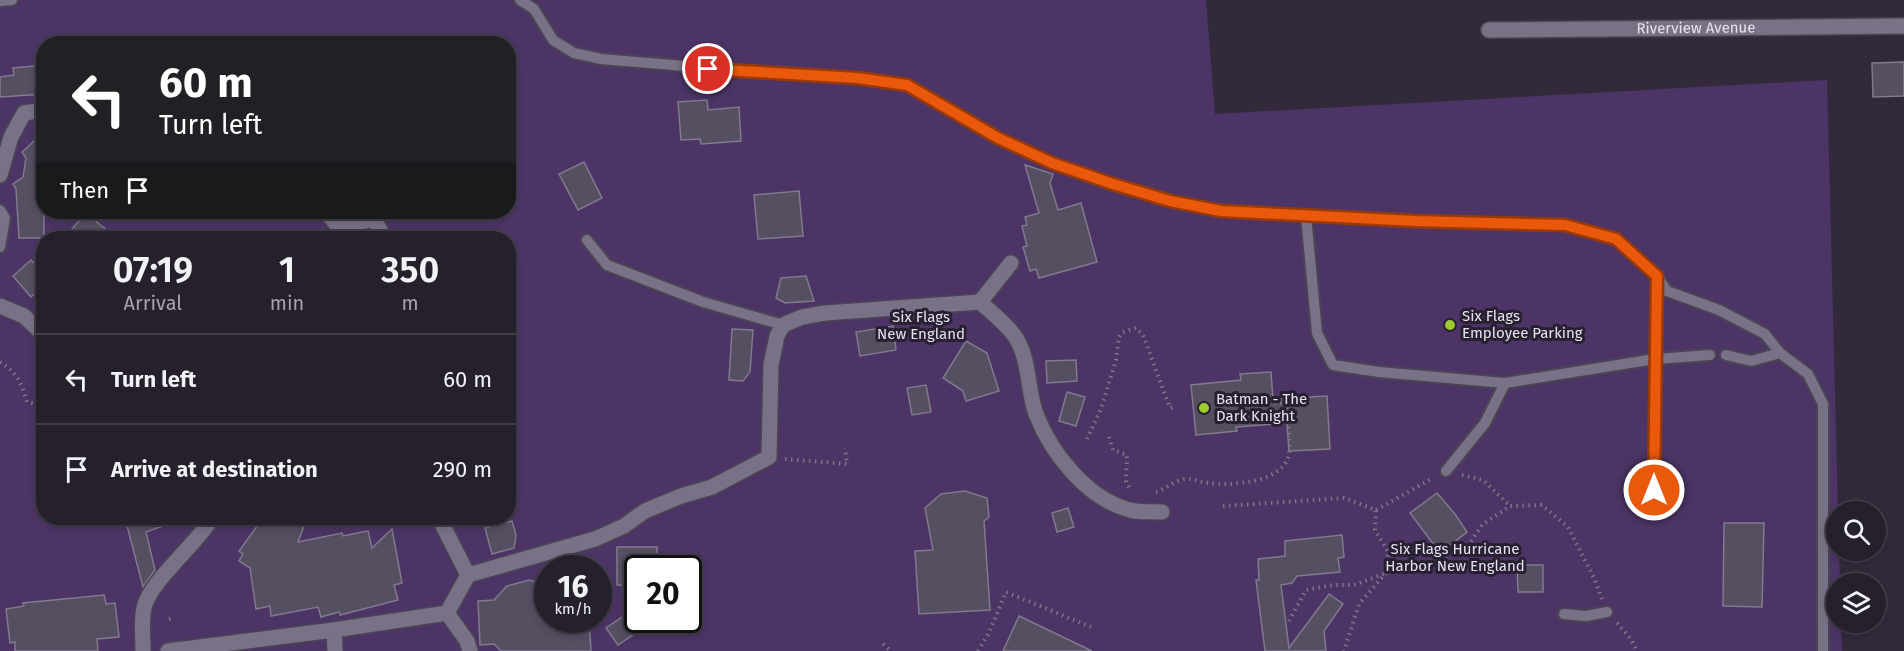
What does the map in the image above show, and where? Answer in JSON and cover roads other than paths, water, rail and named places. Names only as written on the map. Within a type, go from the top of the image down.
[{"type":"street","name":"Riverview Avenue","points":[[1489,30],[1904,26]]},
{"type":"street","points":[[0,175],[11,137],[24,113],[36,111]]},
{"type":"street","points":[[332,219],[339,227],[374,219]]},
{"type":"street","points":[[980,302],[1011,263]]},
{"type":"street","points":[[447,613],[468,575],[595,539],[624,526],[645,511],[681,496],[712,487],[769,457],[771,365],[777,336],[783,325],[802,317],[825,313],[980,302],[1016,338],[1023,354],[1036,413],[1065,466],[1092,491],[1113,504],[1131,510],[1162,512]]},
{"type":"street","points":[[0,306],[24,316],[36,327]]},
{"type":"street","points":[[143,651],[144,607],[159,581],[208,525]]},
{"type":"street","points":[[443,525],[468,575]]},
{"type":"street","points":[[168,651],[256,645],[334,630],[447,613]]},
{"type":"street","points":[[447,613],[471,651]]},
{"type":"street","points":[[334,630],[335,651]]},
{"type":"lane","points":[[0,1],[12,0]]},
{"type":"lane","points":[[520,0],[534,9],[553,40],[574,52],[601,59],[708,69],[857,78],[907,85],[998,138],[1052,163],[1170,201],[1221,211],[1565,225],[1616,239],[1657,276],[1667,291],[1719,310],[1765,334],[1779,353],[1808,374],[1823,404],[1823,651]]},
{"type":"lane","points":[[0,210],[5,218],[0,247]]},
{"type":"lane","points":[[1306,216],[1317,333],[1333,365],[1379,372],[1505,383],[1655,359],[1710,355]]},
{"type":"lane","points":[[586,240],[607,265],[703,302],[783,325]]},
{"type":"lane","points":[[1654,490],[1657,276]]},
{"type":"lane","points":[[1726,355],[1751,361],[1779,353]]},
{"type":"lane","points":[[1446,471],[1485,423],[1505,383]]},
{"type":"lane","points":[[1564,614],[1586,616],[1607,612]]},
{"type":"place","name":"Six Flags Employee Parking","points":[[1450,325]]},
{"type":"place","name":"Batman - The Dark Knight","points":[[1204,408]]},
{"type":"park label","name":"Six Flags New England","points":[[921,326]]},
{"type":"park label","name":"Six Flags Hurricane Harbor New England","points":[[1455,558]]}]
